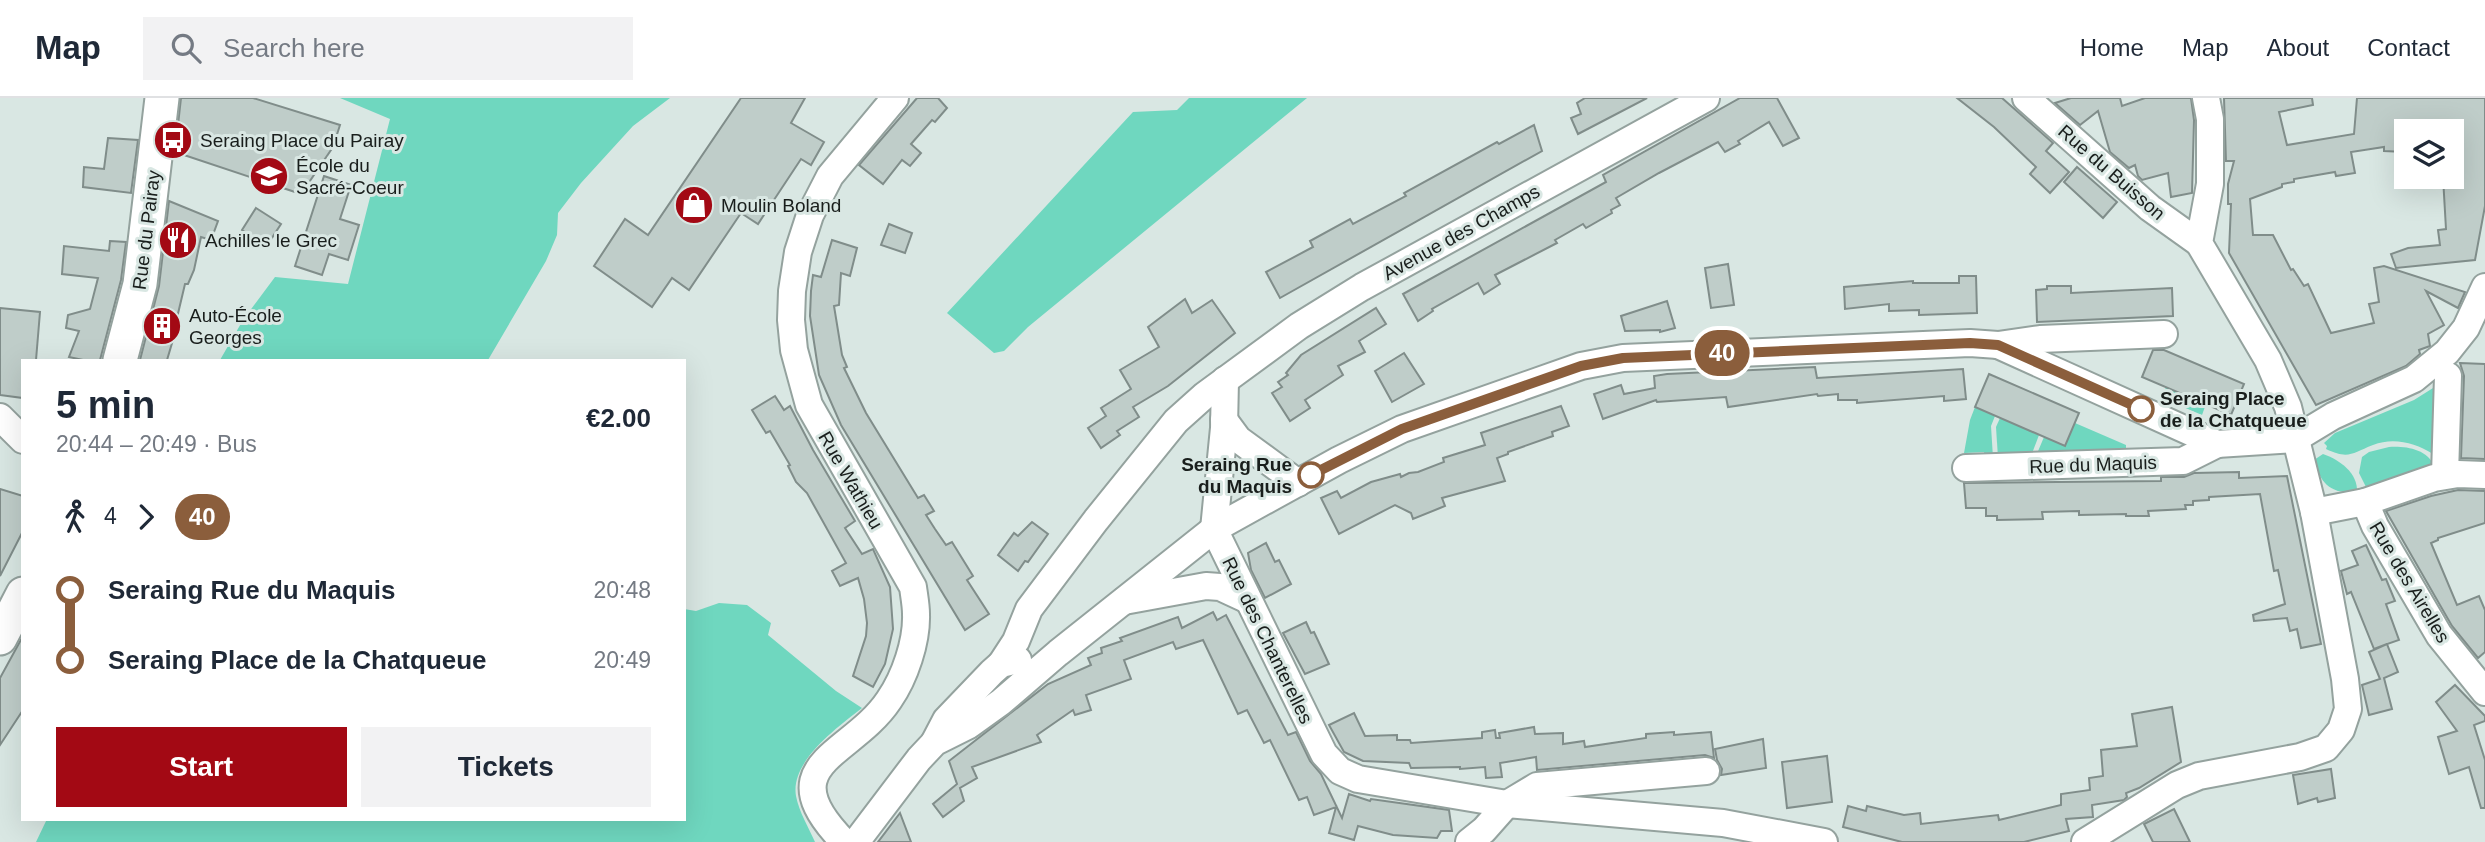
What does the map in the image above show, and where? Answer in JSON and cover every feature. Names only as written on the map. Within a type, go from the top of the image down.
[{"type":"main road","name":"Rue du Pairay","points":[[120,359],[140,284],[162,98]]},
{"type":"main road","points":[[0,638],[21,598]]},
{"type":"street","name":"Rue Wathieu","points":[[844,842],[827,824],[816,805],[813,787],[816,773],[832,752],[856,734],[889,701],[908,656],[916,613],[912,587],[809,405],[794,350],[792,290],[798,252],[810,215],[820,195],[831,176],[895,98]]},
{"type":"street","name":"Avenue des Champs","points":[[1001,664],[1021,630],[1029,609],[1044,589],[1176,421],[1224,380],[1299,326],[1362,286],[1706,98]]},
{"type":"street","name":"Rue du Buisson","points":[[2026,98],[2150,208],[2199,243]]},
{"type":"street","points":[[2085,842],[2177,785],[2199,776],[2300,757],[2326,748],[2341,730],[2348,709],[2348,696],[2314,512],[2288,407],[2277,379],[2199,243],[2210,184],[2210,119],[2206,98]]},
{"type":"street","points":[[2295,439],[2333,416],[2414,379],[2447,352],[2466,328],[2485,287]]},
{"type":"street","name":"Rue du Maquis","points":[[1214,529],[1402,429],[1581,366],[1623,358],[1693,354],[1970,343],[1998,345],[2040,339],[2164,334]]},
{"type":"street","name":"Rue du Maquis","points":[[1998,345],[2217,444]]},
{"type":"street","points":[[2445,475],[2448,376]]},
{"type":"street","points":[[935,742],[986,714],[1214,529],[1224,421],[1224,380]]},
{"type":"street","points":[[0,411],[21,412]]},
{"type":"street","points":[[0,417],[21,438]]},
{"type":"street","points":[[1224,421],[1238,439],[1298,482]]},
{"type":"street","name":"Rue du Maquis","points":[[1966,468],[2183,461],[2217,444],[2295,439]]},
{"type":"street","points":[[2314,512],[2365,502],[2445,475],[2485,475]]},
{"type":"street","name":"Rue des Airelles","points":[[2365,502],[2375,526],[2439,635],[2485,692]]},
{"type":"street","name":"Rue des Chanterelles","points":[[1214,529],[1324,754],[1340,771],[1358,779],[1507,804],[1723,823],[1824,842]]},
{"type":"street","points":[[1123,602],[1206,586],[1220,587],[1248,600]]},
{"type":"street","points":[[1021,630],[1030,649],[1043,653],[1058,653]]},
{"type":"street","points":[[856,842],[935,742],[946,720],[1001,664],[1058,653]]},
{"type":"street","points":[[1469,842],[1484,830],[1507,804],[1537,786],[1706,771]]},
{"type":"green space","points":[[340,98],[670,98],[633,126],[581,183],[558,213],[557,235],[546,261],[489,359],[221,359],[243,320],[275,277],[348,284],[390,119]]},
{"type":"green space","points":[[1189,98],[1307,98],[1028,327],[1004,351],[994,353],[947,313],[1133,112],[1177,110]]},
{"type":"green space","points":[[2441,383],[2433,454],[2412,444],[2396,441],[2373,445],[2345,455],[2326,449],[2324,443],[2335,433],[2414,400]]},
{"type":"green space","points":[[2166,387],[2206,404],[2202,415],[2162,398]]},
{"type":"green space","points":[[1975,407],[1995,416],[1991,426],[1993,458],[1985,458],[1984,452],[1964,453]]},
{"type":"green space","points":[[2000,418],[2039,435],[2031,456],[1998,458],[1996,427]]},
{"type":"green space","points":[[2075,423],[2126,445],[2126,452],[2036,456],[2044,437],[2065,446]]},
{"type":"green space","points":[[2389,447],[2421,452],[2434,466],[2367,489],[2359,473],[2362,457],[2369,452]]},
{"type":"green space","points":[[2323,454],[2347,468],[2357,485],[2357,492],[2340,491],[2324,482],[2314,460]]},
{"type":"green space","points":[[719,603],[747,605],[771,623],[768,635],[836,691],[862,708],[818,746],[800,770],[796,796],[815,842],[36,842],[46,821],[686,821],[686,609],[696,611]]},
{"type":"building","points":[[181,98],[253,98],[340,125],[333,147],[301,194],[175,152]]},
{"type":"building","name":"Moulin Boland","points":[[741,98],[805,98],[791,123],[824,142],[811,165],[801,159],[758,224],[741,213],[689,290],[672,278],[652,307],[594,266],[625,219],[648,235]]},
{"type":"building","points":[[917,98],[938,98],[947,108],[935,122],[932,120],[911,144],[921,153],[910,166],[902,160],[883,184],[859,165]]},
{"type":"building","points":[[1585,98],[1647,98],[1578,134],[1571,118],[1581,114],[1577,103]]},
{"type":"building","points":[[1740,98],[1777,98],[1799,138],[1783,146],[1769,122],[1725,152],[1718,142],[1616,198],[1620,205],[1611,210],[1612,213],[1586,228],[1583,224],[1555,240],[1557,243],[1495,275],[1500,284],[1484,294],[1478,283],[1432,309],[1433,311],[1418,321],[1403,294],[1606,182],[1603,175]]},
{"type":"building","points":[[1957,98],[2002,98],[2053,143],[2046,151],[2069,172],[2050,193],[2030,174],[2036,167],[1994,127]]},
{"type":"building","points":[[2071,98],[2120,98],[2122,106],[2145,98],[2191,98],[2194,120],[2192,193],[2171,197],[2168,173],[2142,180],[2135,165],[2129,168],[2110,152],[2098,111],[2080,125],[2055,103]]},
{"type":"building","points":[[2224,98],[2312,98],[2313,105],[2279,112],[2287,145],[2354,134],[2357,98],[2485,98],[2485,206],[2475,260],[2396,268],[2391,254],[2408,248],[2440,245],[2438,230],[2446,229],[2444,189],[2464,189],[2464,119],[2394,119],[2394,151],[2384,151],[2384,147],[2351,152],[2355,173],[2336,176],[2335,172],[2294,179],[2294,182],[2282,184],[2282,187],[2250,199],[2253,235],[2273,235],[2291,270],[2293,269],[2304,286],[2308,284],[2331,333],[2374,323],[2369,304],[2379,302],[2374,268],[2384,266],[2465,292],[2458,308],[2426,291],[2444,325],[2428,334],[2430,346],[2419,350],[2420,354],[2406,366],[2316,405],[2229,253],[2231,204],[2228,204],[2228,184],[2234,161],[2226,161]]},
{"type":"building","points":[[1534,125],[1542,151],[1280,298],[1266,272],[1313,247],[1310,241],[1350,219],[1353,224],[1497,142],[1499,144]]},
{"type":"building","points":[[108,138],[138,140],[131,193],[83,187],[84,167],[104,169]]},
{"type":"building","points":[[2077,167],[2117,202],[2103,218],[2064,182]]},
{"type":"building","points":[[324,176],[351,185],[340,219],[359,225],[348,260],[329,254],[322,275],[295,266]]},
{"type":"building","points":[[169,201],[218,221],[211,240],[201,237],[194,270],[188,284],[185,284],[176,322],[178,323],[167,359],[140,359],[159,286]]},
{"type":"building","points":[[256,208],[281,224],[266,247],[242,230]]},
{"type":"building","points":[[889,224],[912,233],[905,253],[881,245]]},
{"type":"building","points":[[832,240],[857,248],[850,276],[841,273],[839,305],[834,306],[842,355],[847,367],[844,368],[866,413],[918,498],[924,495],[934,511],[926,515],[946,545],[952,542],[973,576],[967,580],[989,614],[965,630],[841,425],[819,375],[810,316],[811,291],[813,275],[821,277]]},
{"type":"building","points":[[110,241],[126,242],[121,280],[100,359],[69,357],[79,331],[66,328],[68,315],[90,309],[98,278],[62,274],[64,246],[109,251]]},
{"type":"building","points":[[1728,264],[1734,305],[1711,308],[1705,268]]},
{"type":"building","points":[[1959,276],[1976,276],[1977,313],[1919,315],[1919,310],[1889,311],[1889,304],[1845,309],[1844,287],[1913,281],[1959,283]]},
{"type":"building","points":[[2047,286],[2071,286],[2071,293],[2172,288],[2173,316],[2037,322],[2036,290],[2047,289]]},
{"type":"building","points":[[1185,299],[1192,313],[1212,300],[1235,333],[1168,386],[1133,407],[1139,417],[1117,431],[1120,435],[1101,448],[1088,428],[1106,416],[1101,408],[1131,389],[1120,370],[1159,347],[1148,327]]},
{"type":"building","points":[[1667,301],[1675,328],[1660,332],[1625,331],[1621,316]]},
{"type":"building","points":[[0,308],[40,312],[36,359],[21,359],[21,398],[0,395]]},
{"type":"building","points":[[1376,308],[1386,324],[1359,341],[1365,352],[1338,366],[1343,375],[1305,400],[1310,408],[1290,421],[1272,393],[1282,387],[1278,382],[1288,375],[1286,373],[1301,355]]},
{"type":"building","points":[[2153,350],[2164,350],[2244,384],[2231,415],[2142,377]]},
{"type":"building","points":[[1404,353],[1424,384],[1392,402],[1375,371]]},
{"type":"building","points":[[2460,363],[2485,364],[2485,459],[2461,458],[2464,376]]},
{"type":"building","points":[[1815,367],[1817,378],[1963,369],[1966,399],[1944,401],[1944,396],[1857,403],[1857,400],[1838,400],[1838,394],[1817,394],[1728,407],[1726,397],[1656,400],[1603,419],[1594,394],[1621,385],[1624,394],[1655,388],[1654,376],[1667,374]]},
{"type":"building","points":[[1989,374],[2079,413],[2065,446],[1975,407]]},
{"type":"building","points":[[775,396],[784,410],[790,406],[855,521],[845,528],[862,554],[873,549],[890,587],[893,629],[885,664],[873,687],[853,676],[866,636],[867,623],[858,578],[840,586],[832,571],[846,563],[807,493],[796,482],[788,466],[790,465],[770,431],[766,433],[752,410]]},
{"type":"building","points":[[1561,406],[1569,426],[1552,432],[1553,436],[1497,458],[1505,481],[1442,498],[1445,506],[1413,519],[1411,513],[1395,505],[1339,534],[1321,498],[1337,491],[1341,498],[1371,482],[1418,472],[1444,462],[1443,458],[1485,445],[1481,433]]},
{"type":"building","points":[[2239,472],[2239,478],[2287,476],[2321,644],[2301,648],[2297,629],[2290,631],[2287,618],[2254,621],[2253,615],[2285,604],[2278,570],[2274,571],[2260,494],[2209,497],[2209,500],[2193,501],[2193,505],[2185,505],[2186,509],[2148,511],[2149,516],[2079,515],[2079,511],[2042,512],[2043,519],[1997,520],[1997,516],[1986,516],[1986,508],[1966,508],[1964,483],[2161,481],[2161,477],[2184,477],[2194,473]]},
{"type":"building","points":[[0,489],[21,495],[21,535],[0,576]]},
{"type":"building","points":[[2458,490],[2485,491],[2485,523],[2438,538],[2431,543],[2457,605],[2479,596],[2485,610],[2485,652],[2478,658],[2452,626],[2386,511]]},
{"type":"building","points":[[1032,522],[1048,534],[1018,571],[998,555],[1014,533],[1018,536]]},
{"type":"building","points":[[1266,543],[1275,562],[1279,560],[1291,584],[1265,598],[1251,570],[1248,553]]},
{"type":"building","points":[[2366,545],[2382,580],[2386,579],[2395,601],[2386,604],[2399,640],[2374,649],[2351,592],[2347,594],[2341,571],[2358,565],[2352,551]]},
{"type":"building","points":[[1213,612],[1217,620],[1226,615],[1288,735],[1296,732],[1310,761],[1321,774],[1342,818],[1349,794],[1370,801],[1371,799],[1449,810],[1452,831],[1441,831],[1437,838],[1393,835],[1358,826],[1354,840],[1329,833],[1336,807],[1314,815],[1307,797],[1299,800],[1270,740],[1264,743],[1247,710],[1238,714],[1203,640],[1176,649],[1173,642],[1124,660],[1131,679],[1086,695],[1091,710],[1075,715],[1073,710],[1037,735],[1041,742],[972,767],[977,778],[960,788],[964,801],[943,817],[933,804],[957,784],[949,761],[1048,684],[1091,665],[1088,658],[1102,653],[1101,648],[1122,641],[1120,638],[1178,617],[1182,628]]},
{"type":"building","points":[[1306,622],[1311,633],[1314,632],[1329,664],[1305,674],[1283,633]]},
{"type":"building","points":[[21,640],[21,713],[0,745],[0,678]]},
{"type":"building","points":[[2387,644],[2398,672],[2384,678],[2392,709],[2369,715],[2362,685],[2380,679],[2369,652]]},
{"type":"building","points":[[2455,685],[2485,716],[2485,721],[2474,725],[2485,760],[2485,808],[2481,808],[2469,767],[2449,774],[2438,737],[2457,731],[2436,702]]},
{"type":"building","points":[[2172,707],[2181,762],[2126,793],[2124,800],[2092,805],[2093,817],[2066,819],[2069,831],[2024,842],[1902,842],[1843,827],[1848,806],[1866,811],[1867,806],[1904,815],[1920,813],[1921,824],[1998,815],[1999,820],[2061,805],[2061,794],[2090,790],[2089,778],[2103,776],[2101,750],[2137,746],[2132,714]]},
{"type":"building","points":[[1354,713],[1365,736],[1397,735],[1397,740],[1410,740],[1411,743],[1482,738],[1482,732],[1495,730],[1496,738],[1500,738],[1499,733],[1534,727],[1535,734],[1563,733],[1563,744],[1584,741],[1585,747],[1646,738],[1646,734],[1711,732],[1714,758],[1705,755],[1537,770],[1536,757],[1500,763],[1502,777],[1486,778],[1485,767],[1411,768],[1409,763],[1363,761],[1344,752],[1329,725]]},
{"type":"building","points":[[1763,739],[1766,768],[1721,775],[1722,769],[1715,749]]},
{"type":"building","points":[[1827,756],[1832,802],[1787,808],[1782,762]]},
{"type":"building","points":[[2331,769],[2335,798],[2318,802],[2317,798],[2298,804],[2293,775]]},
{"type":"building","points":[[2174,809],[2190,842],[2153,842],[2144,824]]},
{"type":"building","points":[[900,813],[911,842],[878,842]]},
{"type":"bus line","name":"40","points":[[1311,475],[1402,429],[1581,366],[1623,358],[1970,343],[1998,345],[2141,409]]},
{"type":"place","name":"Seraing Place du Pairay","points":[[173,140]]},
{"type":"place","name":"École du Sacré-Coeur","points":[[269,176]]},
{"type":"place","name":"Moulin Boland","points":[[694,205]]},
{"type":"place","name":"Achilles le Grec","points":[[178,240]]},
{"type":"place","name":"Auto-École Georges","points":[[162,326]]},
{"type":"place","name":"Seraing Place de la Chatqueue","points":[[2141,409]]},
{"type":"place","name":"Seraing Rue du Maquis","points":[[1311,475]]}]
